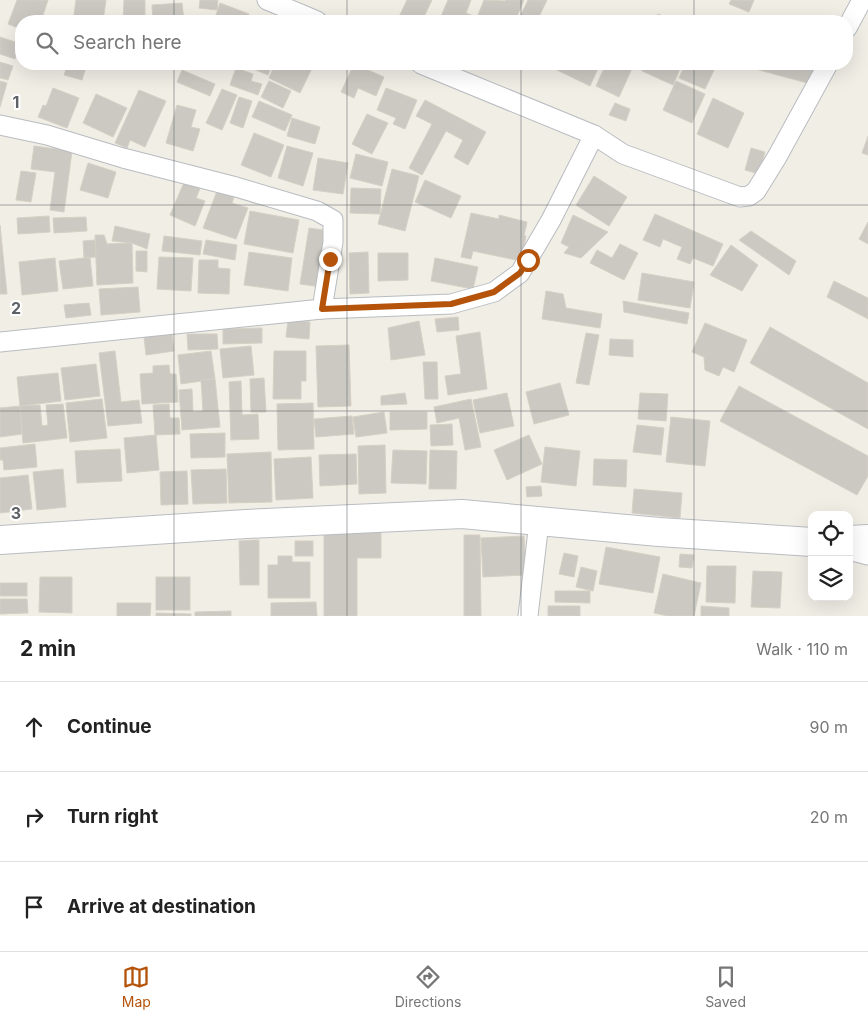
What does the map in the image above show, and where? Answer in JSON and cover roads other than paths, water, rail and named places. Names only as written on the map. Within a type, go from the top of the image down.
[{"type":"street","points":[[267,0],[303,15]]},
{"type":"street","points":[[853,17],[862,0]]},
{"type":"street","points":[[436,70],[594,135],[623,154],[740,197],[748,196],[756,190],[777,157],[825,70]]},
{"type":"street","points":[[0,125],[236,187],[317,211],[333,220],[333,242],[322,309]]},
{"type":"street","points":[[0,342],[322,309],[451,304],[494,292],[520,273],[551,220],[594,135]]},
{"type":"street","points":[[0,540],[246,524],[462,514],[659,532],[808,542]]},
{"type":"street","points":[[528,616],[539,522]]},
{"type":"street","points":[[853,540],[868,539]]},
{"type":"street","points":[[853,551],[868,555]]}]
